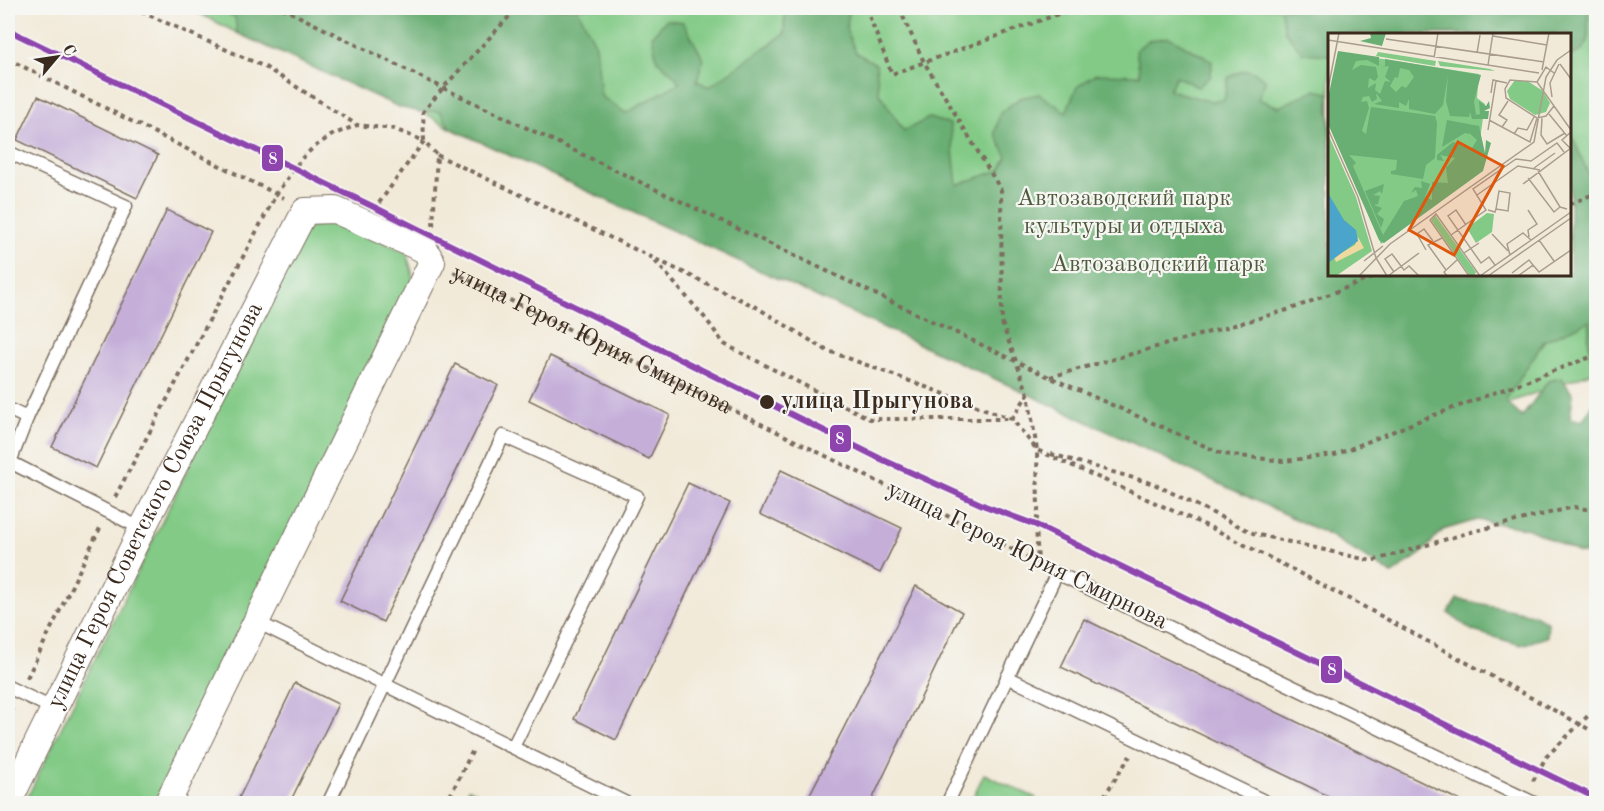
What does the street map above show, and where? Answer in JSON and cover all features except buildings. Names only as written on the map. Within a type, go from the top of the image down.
[{"type":"street","name":"улица Героя Юрия Смирнова","points":[[305,211],[335,210],[369,224],[429,256]]},
{"type":"street","name":"улица Героя Советского Союза Прыгунова","points":[[8,803],[142,529],[305,211]]},
{"type":"street","points":[[167,804],[429,256]]},
{"type":"lane","points":[[8,154],[9,152],[126,206],[27,418],[10,462],[142,529]]},
{"type":"lane","points":[[8,409],[27,418]]},
{"type":"lane","points":[[328,804],[502,436],[637,496],[513,747]]},
{"type":"lane","points":[[946,804],[1057,573]]},
{"type":"lane","name":"улица Героя Юрия Смирнова","points":[[1057,573],[1530,801]]},
{"type":"lane","points":[[255,621],[628,804]]},
{"type":"lane","points":[[1007,677],[1270,804]]},
{"type":"lane","points":[[8,687],[54,709]]},
{"type":"path","points":[[133,8],[265,67],[357,125]]},
{"type":"path","points":[[282,8],[443,88],[1016,362],[1223,454],[1283,461],[1335,455],[1421,420],[1596,355]]},
{"type":"path","points":[[423,112],[517,8]]},
{"type":"path","points":[[866,8],[892,74],[1075,8]]},
{"type":"path","points":[[899,8],[924,62],[1001,190],[1002,322],[1028,394],[1037,450],[1038,563]]},
{"type":"path","points":[[8,59],[277,193],[305,211]]},
{"type":"path","points":[[369,224],[379,203],[423,141],[436,155],[756,307],[826,350],[1012,419],[1037,450],[1216,530],[1357,603],[1596,733]]},
{"type":"path","points":[[429,256],[436,155]]},
{"type":"path","points":[[1571,203],[1596,193]]},
{"type":"path","name":"улица Героя Юрия Смирнова","points":[[429,256],[1057,573]]},
{"type":"path","points":[[652,259],[706,319],[724,344],[870,418],[1012,419]]},
{"type":"path","points":[[1049,377],[1290,309],[1377,276]]},
{"type":"path","points":[[1012,419],[1028,394]]},
{"type":"path","points":[[1037,450],[1154,484],[1255,534],[1372,561],[1471,532],[1574,507],[1596,512]]},
{"type":"path","points":[[1530,801],[1546,757],[1596,708]]},
{"type":"path","points":[[446,804],[482,732]]},
{"type":"path","points":[[1099,804],[1140,741]]},
{"type":"path","points":[[1036,798],[1047,804]]},
{"type":"green space","name":"Автозаводский парк","points":[[189,8],[1596,8],[1596,371],[1372,452],[1329,535],[450,128],[423,112],[399,107],[237,33]]},
{"type":"green space","name":"Автозаводский парк","points":[[215,8],[577,8],[596,45],[601,96],[626,113],[679,83],[675,76],[657,60],[652,36],[666,20],[683,22],[703,58],[697,81],[709,87],[784,34],[785,8],[850,8],[846,29],[856,53],[876,64],[879,93],[904,131],[929,118],[950,124],[957,185],[1000,170],[1007,157],[995,133],[1000,113],[1020,98],[1039,94],[1066,112],[1077,87],[1096,74],[1140,75],[1136,50],[1147,41],[1169,37],[1212,61],[1211,76],[1198,87],[1176,76],[1169,90],[1209,101],[1224,100],[1228,78],[1248,70],[1266,80],[1258,99],[1279,107],[1314,90],[1328,93],[1328,276],[1571,276],[1571,138],[1573,138],[1596,192],[1596,369],[1593,370],[1588,339],[1590,321],[1544,341],[1505,401],[1522,417],[1548,381],[1562,378],[1573,395],[1570,418],[1582,421],[1596,400],[1596,555],[1579,553],[1529,529],[1477,520],[1443,530],[1422,553],[1392,574],[1329,535],[450,128],[440,111],[420,112],[399,107],[237,33],[235,17]]},
{"type":"green space","points":[[1280,8],[1588,8],[1588,41],[1582,51],[1571,56],[1571,33],[1328,33],[1328,55],[1303,53],[1285,32]]},
{"type":"green space","points":[[332,219],[406,252],[414,283],[159,803],[24,804],[305,229]]},
{"type":"green space","points":[[1457,599],[1532,614],[1548,622],[1547,637],[1521,645],[1473,631],[1448,613]]},
{"type":"green space","points":[[984,774],[1036,798],[1034,803],[970,803]]},
{"type":"green space","points":[[469,789],[500,803],[461,803]]},
{"type":"transit line","name":"8","points":[[8,30],[376,208],[879,458],[985,506],[1036,525],[1596,798]]},
{"type":"place","name":"улица Прыгунова","points":[[767,402]]},
{"type":"park label","name":"Автозаводский парк культуры и отдыха","points":[[1124,213]]}]
